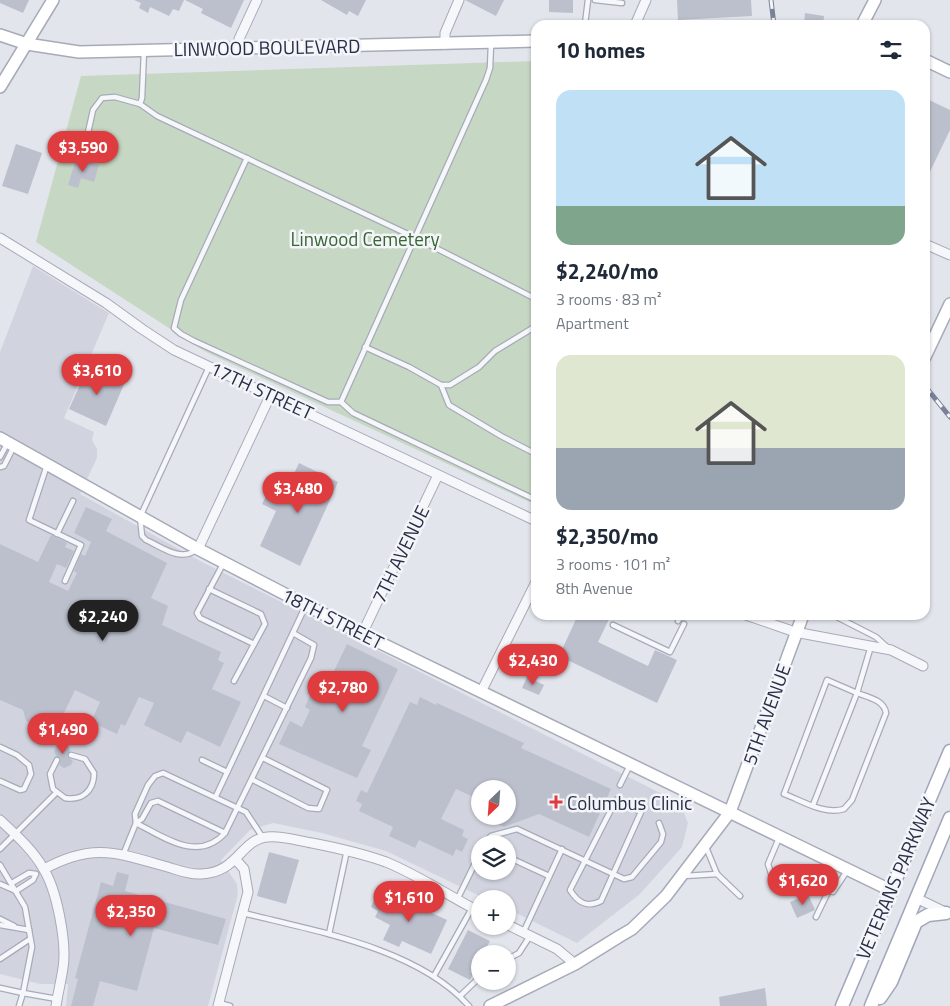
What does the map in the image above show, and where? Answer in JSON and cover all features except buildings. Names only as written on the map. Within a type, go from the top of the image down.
[{"type":"main road","name":"VETERANS PARKWAY","points":[[842,1006],[950,751]]},
{"type":"main road","name":"VETERANS PARKWAY","points":[[872,1006],[950,818]]},
{"type":"main road","points":[[872,1006],[891,982],[916,922],[928,915],[948,914]]},
{"type":"street","points":[[0,87],[53,0]]},
{"type":"street","points":[[240,48],[239,39],[257,0]]},
{"type":"street","points":[[445,44],[445,33],[459,0]]},
{"type":"street","points":[[637,20],[646,0]]},
{"type":"street","points":[[865,20],[875,0]]},
{"type":"street","name":"LINWOOD BOULEVARD","points":[[0,35],[27,44],[79,52],[144,56],[240,48],[531,42]]},
{"type":"street","points":[[930,62],[950,72]]},
{"type":"street","name":"17TH STREET","points":[[0,238],[106,303],[174,350],[271,394],[531,519]]},
{"type":"street","points":[[930,246],[950,255]]},
{"type":"street","points":[[930,346],[950,304]]},
{"type":"street","points":[[198,549],[271,394]]},
{"type":"street","name":"18TH STREET","points":[[7,442],[198,549],[362,634],[890,890]]},
{"type":"street","name":"7TH AVENUE","points":[[362,634],[438,475]]},
{"type":"street","points":[[481,692],[531,592]]},
{"type":"street","points":[[760,620],[795,632],[891,650],[923,666]]},
{"type":"street","name":"5TH AVENUE","points":[[490,1006],[575,964],[632,929],[666,896],[730,812],[801,620]]},
{"type":"street","points":[[0,820],[15,834],[40,871],[55,900],[63,937],[63,968],[57,1003]]},
{"type":"street","points":[[40,871],[60,860],[100,851],[123,855],[187,873],[200,874],[221,871],[236,860],[253,840],[268,836],[347,850],[388,863],[471,907]]},
{"type":"street","points":[[218,1004],[248,892],[244,869],[236,860]]},
{"type":"street","points":[[916,898],[948,914]]},
{"type":"street","points":[[516,929],[557,949],[575,964]]},
{"type":"lane","points":[[586,20],[588,0]]},
{"type":"lane","points":[[595,0],[622,3]]},
{"type":"lane","points":[[341,402],[486,80],[490,68],[491,43]]},
{"type":"lane","points":[[140,104],[144,56]]},
{"type":"lane","points":[[85,146],[93,110],[102,98],[115,97],[140,104],[157,116],[414,237],[531,296]]},
{"type":"lane","points":[[247,158],[230,191],[181,300],[174,320],[174,328],[194,341],[328,402],[341,402],[353,413],[531,498]]},
{"type":"lane","points":[[365,347],[409,367],[441,385],[450,385],[479,367],[495,351],[531,329]]},
{"type":"lane","points":[[198,549],[190,555],[179,555],[146,540],[142,536],[140,517],[210,366]]},
{"type":"lane","points":[[441,385],[449,405],[531,451]]},
{"type":"lane","points":[[0,457],[7,442]]},
{"type":"lane","points":[[0,467],[4,466],[7,442]]},
{"type":"lane","points":[[47,464],[29,520],[81,545],[65,580]]},
{"type":"lane","points":[[57,534],[73,502]]},
{"type":"lane","points":[[224,562],[197,613],[200,618],[254,644]]},
{"type":"lane","points":[[209,589],[261,614],[265,624],[234,681]]},
{"type":"lane","points":[[216,796],[306,605]]},
{"type":"lane","points":[[843,620],[876,637],[891,650]]},
{"type":"lane","points":[[613,625],[670,652],[684,624]]},
{"type":"lane","points":[[136,823],[188,848],[212,844],[225,833],[311,658],[314,645],[293,633]]},
{"type":"lane","points":[[813,805],[857,693],[871,646]]},
{"type":"lane","points":[[826,680],[857,693],[878,701],[885,707],[886,713],[852,800],[844,809],[835,812],[784,794],[826,680]]},
{"type":"lane","points":[[264,696],[287,708]]},
{"type":"lane","points":[[0,747],[17,755],[29,765],[31,774],[24,789],[20,790],[0,781]]},
{"type":"lane","points":[[57,760],[50,774],[51,784],[56,793],[65,798],[76,799],[86,794],[93,784],[94,773],[89,763],[80,756],[71,755]]},
{"type":"lane","points":[[252,780],[308,808],[319,809],[324,800],[327,790],[263,758]]},
{"type":"lane","points":[[202,760],[227,772]]},
{"type":"lane","points":[[620,785],[630,765]]},
{"type":"lane","points":[[123,855],[136,823],[135,814],[151,780],[163,773],[239,807],[252,819],[263,838]]},
{"type":"lane","points":[[0,849],[56,793]]},
{"type":"lane","points":[[616,800],[641,812],[613,875],[601,901],[586,904],[577,901],[570,890],[616,800]]},
{"type":"lane","points":[[136,823],[142,819],[151,803],[158,801],[225,833]]},
{"type":"lane","points":[[495,835],[517,829],[624,879],[632,877],[661,842],[663,834],[660,823]]},
{"type":"lane","points":[[780,836],[768,864],[776,889],[779,891],[793,886],[809,886],[833,892],[848,870]]},
{"type":"lane","points":[[705,845],[717,874],[740,896]]},
{"type":"lane","points":[[516,955],[519,953],[562,849]]},
{"type":"lane","points":[[329,934],[347,850]]},
{"type":"lane","points":[[516,861],[550,876]]},
{"type":"lane","points":[[0,865],[25,907],[32,947],[19,1006]]},
{"type":"lane","points":[[12,883],[28,873],[40,871]]},
{"type":"lane","points":[[16,891],[33,880],[40,871]]},
{"type":"lane","points":[[457,900],[471,871]]},
{"type":"lane","points":[[682,876],[717,874]]},
{"type":"lane","points":[[0,884],[16,891]]},
{"type":"lane","points":[[816,917],[828,892]]},
{"type":"lane","points":[[243,913],[369,946],[434,976],[460,996],[469,1006]]},
{"type":"lane","points":[[0,918],[19,928]]},
{"type":"lane","points":[[434,976],[471,918]]},
{"type":"lane","points":[[0,925],[29,930]]},
{"type":"lane","points":[[0,958],[30,939]]},
{"type":"lane","points":[[460,996],[471,986]]},
{"type":"lane","points":[[0,988],[57,1003]]},
{"type":"lane","points":[[218,1004],[230,1006]]},
{"type":"shaded area","points":[[33,266],[109,313],[64,418],[94,432],[92,440],[97,449],[97,458],[80,494],[202,562],[680,803],[688,823],[682,847],[640,894],[577,943],[516,913],[516,890],[471,890],[471,892],[386,851],[322,833],[273,823],[250,830],[221,860],[237,884],[238,894],[208,1006],[66,1006],[68,984],[40,984],[0,974],[0,352]]},
{"type":"green space","name":"Linwood Cemetery","points":[[531,61],[531,503],[206,352],[36,242],[81,76]]},
{"type":"railway","points":[[771,0],[773,20]]},
{"type":"railway","points":[[930,392],[950,417]]},
{"type":"place","name":"Columbus Clinic","points":[[556,802]]}]
